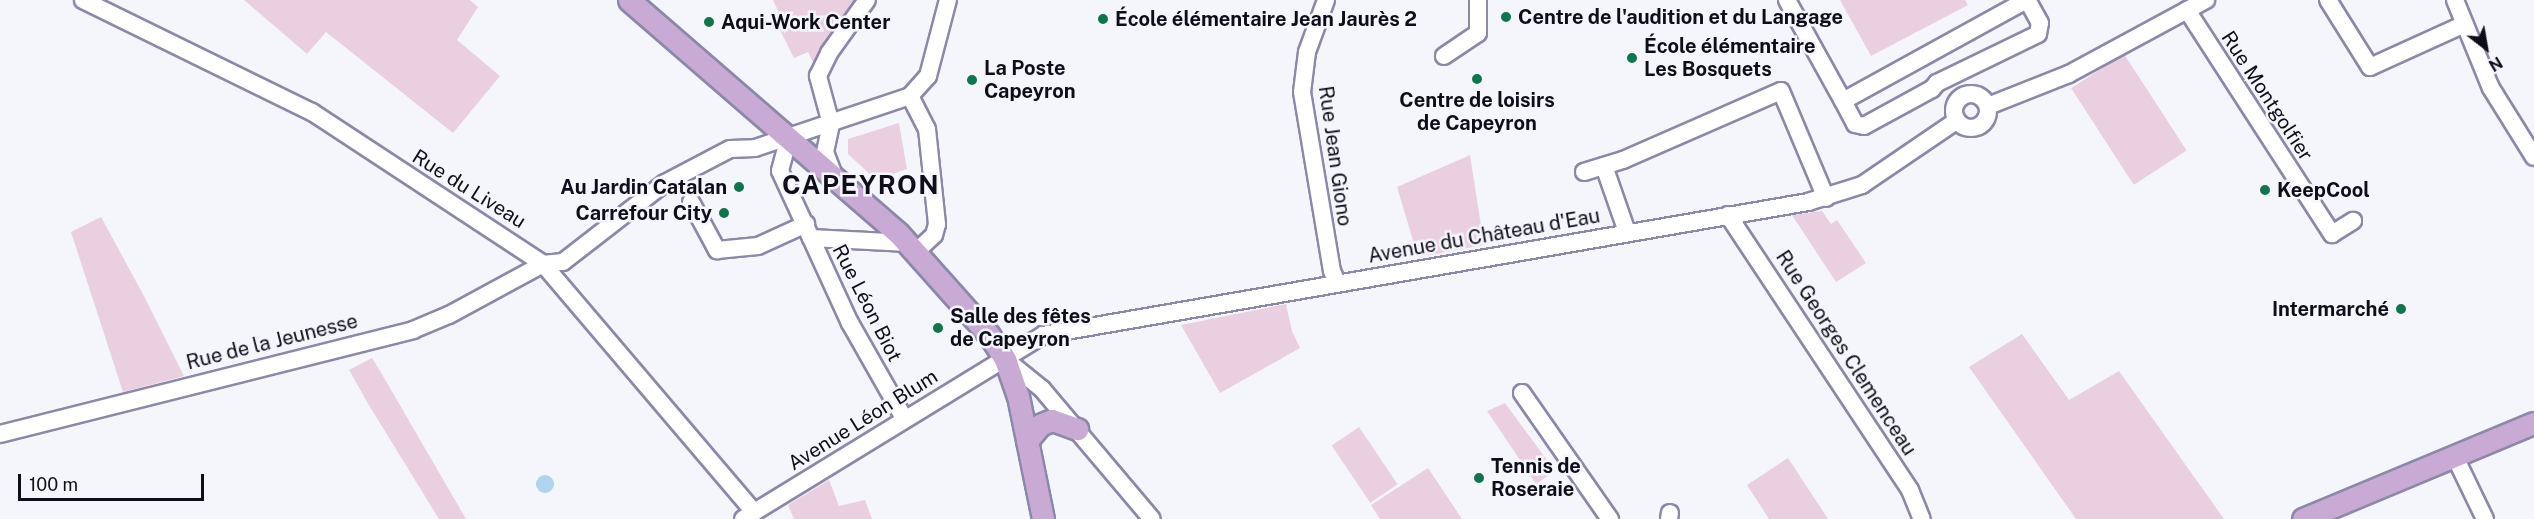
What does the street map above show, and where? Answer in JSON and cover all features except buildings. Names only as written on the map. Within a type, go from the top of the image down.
[{"type":"main road","points":[[629,0],[834,176],[912,247],[989,335],[1005,359],[1027,441],[1043,519]]},
{"type":"main road","points":[[1027,441],[1040,426],[1052,420],[1077,429]]},
{"type":"main road","points":[[2303,519],[2455,458],[2534,423]]},
{"type":"street","name":"Rue du Liveau","points":[[83,0],[312,112],[543,264],[748,516]]},
{"type":"street","points":[[834,176],[825,152],[831,124],[818,76],[829,53],[867,0]]},
{"type":"street","points":[[691,202],[717,250],[758,246],[809,231],[912,247],[934,235],[937,224],[927,129],[910,96],[928,76],[948,0]]},
{"type":"street","name":"Rue Jean Giono","points":[[1326,0],[1307,52],[1302,92],[1329,260],[1337,283]]},
{"type":"street","points":[[1444,56],[1478,33],[1478,0]]},
{"type":"street","points":[[1787,0],[1843,101],[1856,124],[1864,126],[1949,77],[2038,34],[2040,23],[2027,1],[1843,101]]},
{"type":"street","points":[[1988,106],[2069,74],[2206,0]]},
{"type":"street","points":[[2328,0],[2370,67],[2465,24]]},
{"type":"street","points":[[2456,0],[2491,88],[2534,157]]},
{"type":"street","name":"Rue Montgolfier","points":[[2187,10],[2332,234],[2353,221]]},
{"type":"street","points":[[1935,52],[1962,97]]},
{"type":"street","points":[[1584,172],[1604,166],[1781,91],[1826,198]]},
{"type":"street","points":[[1977,95],[1988,106],[1988,117],[1976,128],[1965,128],[1956,121],[1954,106],[1962,97],[1977,95]]},
{"type":"street","name":"Rue de la Jeunesse","points":[[0,434],[413,330],[449,315],[543,264],[563,262],[665,183],[730,148],[755,148],[910,96]]},
{"type":"street","name":"Avenue du Château d'Eau","points":[[1005,359],[1043,335],[1826,198],[1882,173],[1956,121]]},
{"type":"street","name":"Rue Léon Biot","points":[[789,137],[780,171],[850,323],[904,418]]},
{"type":"street","points":[[1604,166],[1627,232]]},
{"type":"street","name":"Rue Georges Clemenceau","points":[[1728,215],[1910,490],[1922,519]]},
{"type":"street","points":[[1005,359],[1042,389],[1152,519]]},
{"type":"street","name":"Avenue Léon Blum","points":[[748,516],[904,418],[1005,359]]},
{"type":"street","points":[[1522,393],[1610,519]]},
{"type":"street","points":[[2455,458],[2485,519]]},
{"type":"shaded area","points":[[244,0],[470,0],[478,7],[457,40],[500,76],[453,133],[326,32],[307,54]]},
{"type":"shaded area","points":[[773,0],[861,0],[815,66],[808,52],[794,58],[777,24],[783,21]]},
{"type":"shaded area","points":[[1840,0],[1965,0],[1968,5],[1871,56]]},
{"type":"shaded area","points":[[2124,54],[2187,150],[2134,185],[2071,88]]},
{"type":"shaded area","points":[[899,123],[907,169],[876,180],[848,154],[848,139]]},
{"type":"shaded area","points":[[1470,155],[1484,245],[1418,257],[1397,187]]},
{"type":"shaded area","points":[[1822,211],[1831,224],[1837,220],[1866,263],[1836,282],[1792,215]]},
{"type":"shaded area","points":[[101,217],[184,376],[123,392],[71,232]]},
{"type":"shaded area","points":[[1286,304],[1292,331],[1300,348],[1220,393],[1181,325]]},
{"type":"shaded area","points":[[2022,334],[2069,400],[2119,371],[2224,519],[2076,519],[1969,367]]},
{"type":"shaded area","points":[[372,358],[466,519],[439,519],[370,407],[349,370]]},
{"type":"shaded area","points":[[1505,403],[1555,471],[1536,484],[1487,411]]},
{"type":"shaded area","points":[[1359,427],[1398,484],[1370,503],[1332,445]]},
{"type":"shaded area","points":[[1788,458],[1828,519],[1769,519],[1747,485]]},
{"type":"shaded area","points":[[1428,468],[1462,519],[1380,519],[1371,505]]},
{"type":"shaded area","points":[[829,480],[839,506],[865,500],[872,519],[794,519],[788,505]]},
{"type":"water","points":[[545,475],[551,478],[554,484],[551,490],[545,493],[539,490],[536,484],[539,478]]},
{"type":"place","name":"Centre de l'audition et du Langage","points":[[1506,17]]},
{"type":"place","name":"École élémentaire Jean Jaurès 2","points":[[1103,19]]},
{"type":"place","name":"Aqui-Work Center","points":[[709,22]]},
{"type":"place","name":"École élémentaire Les Bosquets","points":[[1632,58]]},
{"type":"place","name":"Centre de loisirs de Capeyron","points":[[1477,79]]},
{"type":"place","name":"La Poste Capeyron","points":[[972,80]]},
{"type":"place","name":"Au Jardin Catalan","points":[[739,187]]},
{"type":"place","name":"KeepCool","points":[[2265,190]]},
{"type":"place","name":"Carrefour City","points":[[724,213]]},
{"type":"place","name":"Intermarché","points":[[2401,309]]},
{"type":"place","name":"Salle des fêtes de Capeyron","points":[[938,328]]},
{"type":"place","name":"Tennis de Roseraie","points":[[1479,478]]},
{"type":"district","name":"CAPEYRON","points":[[861,185]]}]
